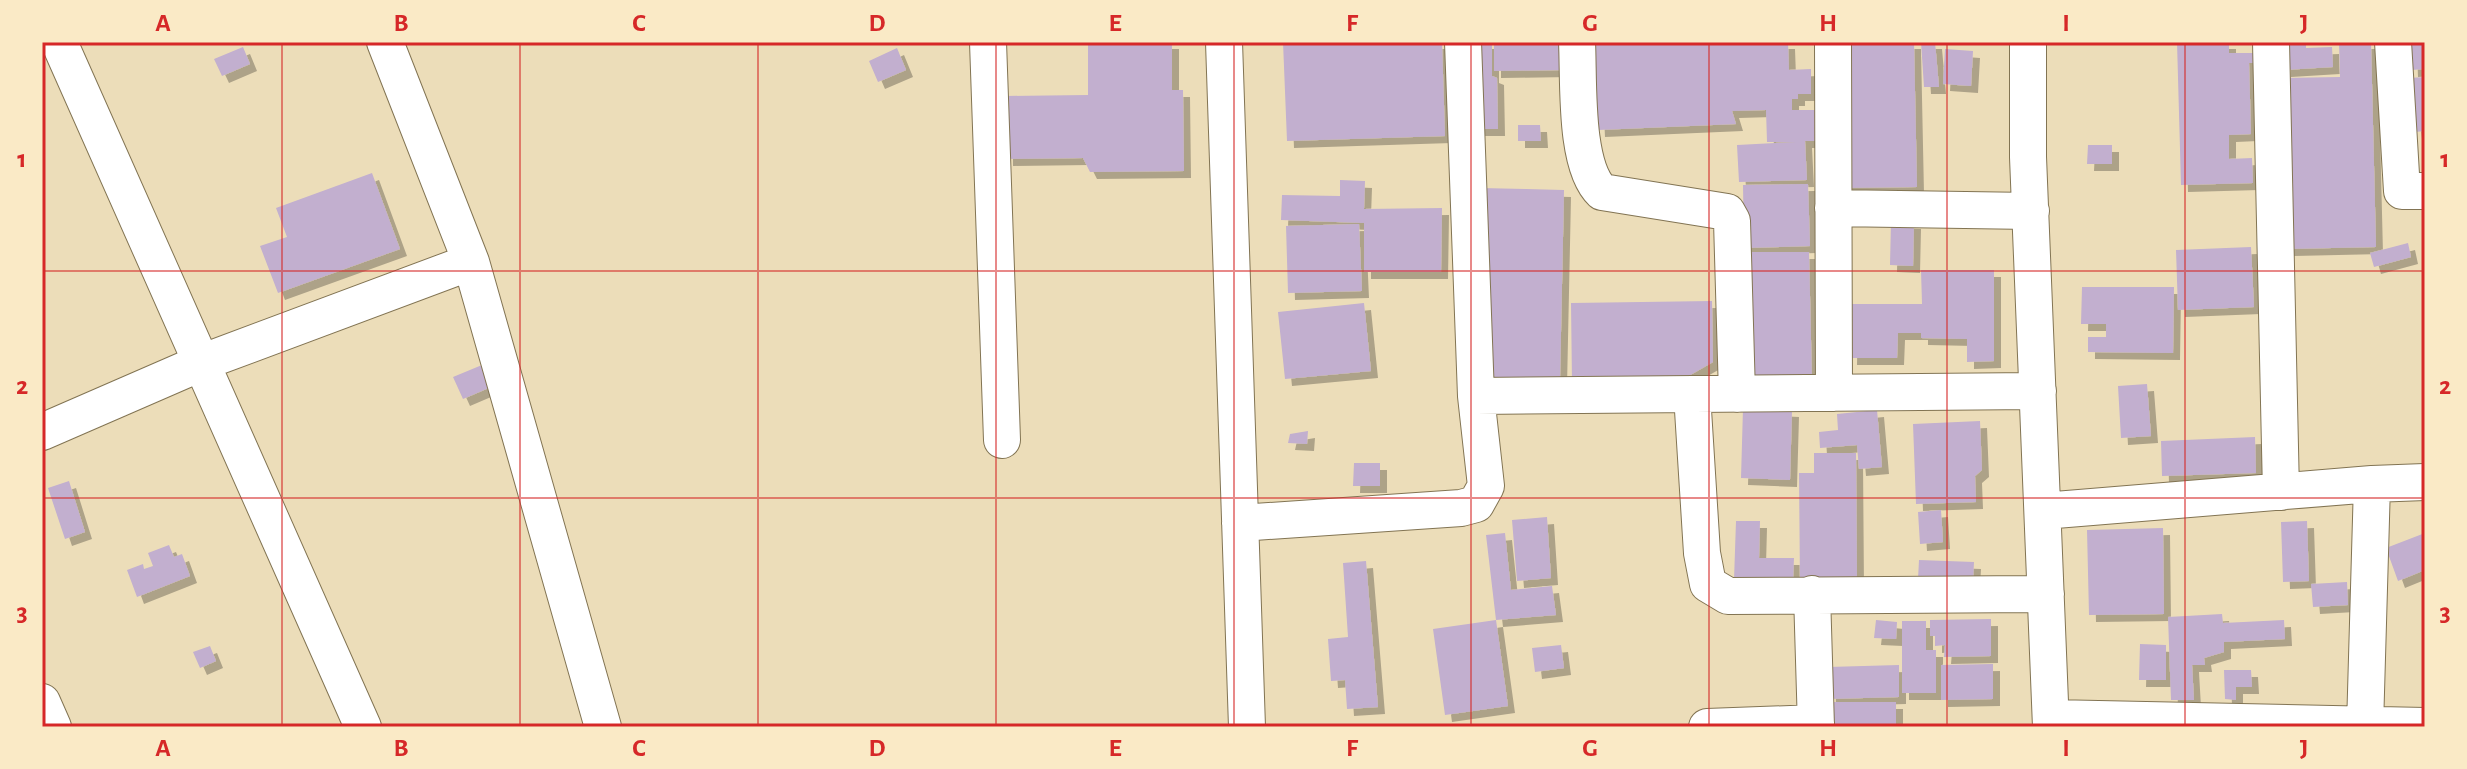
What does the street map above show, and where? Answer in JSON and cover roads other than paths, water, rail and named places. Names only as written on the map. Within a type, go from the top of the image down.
[{"type":"street","points":[[59,42],[363,727]]},
{"type":"street","points":[[385,42],[471,262],[603,727]]},
{"type":"street","points":[[988,42],[1002,440]]},
{"type":"street","points":[[1224,42],[1247,727]]},
{"type":"street","points":[[1240,523],[1461,508],[1476,504],[1486,486],[1476,396],[1463,42]]},
{"type":"street","points":[[1577,42],[1584,156],[1591,182],[1602,192],[1727,212],[1732,221],[1737,394]]},
{"type":"street","points":[[1833,42],[1834,393]]},
{"type":"street","points":[[2028,42],[2031,211],[2051,723],[2425,726]]},
{"type":"street","points":[[2271,42],[2281,492]]},
{"type":"street","points":[[2393,42],[2402,191],[2425,191]]},
{"type":"street","points":[[1833,208],[2031,211]]},
{"type":"street","points":[[42,432],[203,362],[471,262]]},
{"type":"street","points":[[1476,396],[2038,391]]},
{"type":"street","points":[[1692,394],[1702,553],[1708,584],[1728,596],[2046,594]]},
{"type":"street","points":[[2043,511],[2425,482]]},
{"type":"street","points":[[2365,726],[2372,484]]},
{"type":"street","points":[[1707,727],[1816,725],[1812,594]]},
{"type":"street","points":[[42,702],[53,727]]}]
